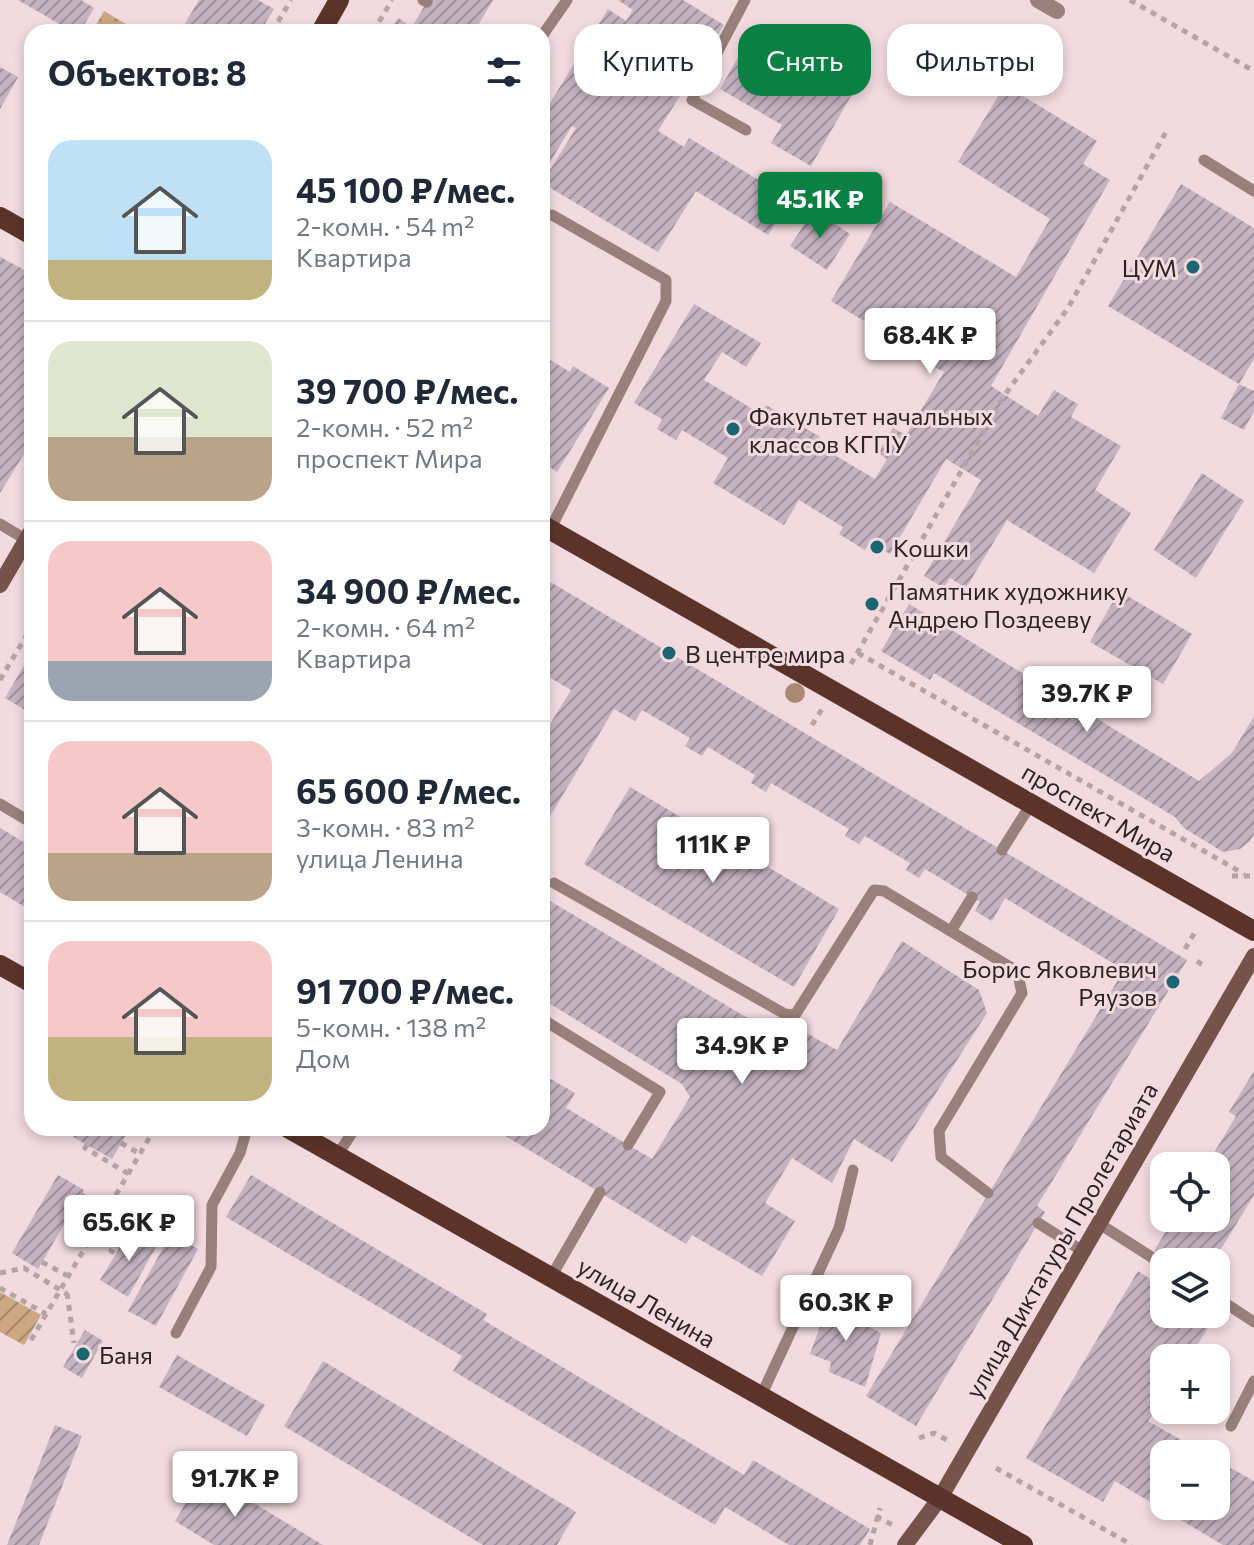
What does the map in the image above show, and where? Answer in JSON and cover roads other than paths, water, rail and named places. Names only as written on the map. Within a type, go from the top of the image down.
[{"type":"main road","points":[[326,24],[339,0]]},
{"type":"main road","points":[[0,217],[24,230]]},
{"type":"main road","name":"проспект Мира","points":[[550,530],[1254,931]]},
{"type":"main road","points":[[0,965],[24,978]]},
{"type":"main road","name":"улица Ленина","points":[[302,1136],[1023,1545]]},
{"type":"street","points":[[1038,0],[1057,11]]},
{"type":"street","points":[[0,585],[24,547]]},
{"type":"street","name":"улица Диктатуры Пролетариата","points":[[905,1545],[940,1498],[1254,956]]},
{"type":"lane","points":[[550,24],[567,0]]},
{"type":"lane","points":[[745,0],[692,100],[746,130]]},
{"type":"lane","points":[[1204,160],[1254,191]]},
{"type":"lane","points":[[550,520],[666,301],[666,280],[552,215]]},
{"type":"lane","points":[[0,524],[24,534]]},
{"type":"lane","points":[[0,804],[24,818]]},
{"type":"lane","points":[[1002,850],[1031,804]]},
{"type":"lane","points":[[554,883],[785,1014],[795,1015],[874,890],[884,891],[1017,971],[1022,981],[1022,993],[939,1131],[941,1157],[988,1193]]},
{"type":"lane","points":[[951,931],[972,897]]},
{"type":"lane","points":[[550,1024],[660,1092],[628,1145]]},
{"type":"lane","points":[[176,1333],[211,1267],[212,1205],[240,1153],[245,1136]]},
{"type":"lane","points":[[337,1156],[350,1136]]},
{"type":"lane","points":[[761,1396],[839,1228],[853,1170]]},
{"type":"lane","points":[[551,1277],[600,1192]]},
{"type":"lane","points":[[1038,1223],[1081,1250]]},
{"type":"lane","points":[[1098,1223],[1150,1256]]},
{"type":"lane","points":[[1230,1306],[1254,1322]]},
{"type":"lane","points":[[1231,1426],[1254,1381]]},
{"type":"place","name":"ЦУМ","points":[[1193,267]]},
{"type":"place","name":"Факультет начальных классов КГПУ","points":[[733,429]]},
{"type":"place","name":"Кошки","points":[[877,547]]},
{"type":"place","name":"Памятник художнику Андрею Поздееву","points":[[872,604]]},
{"type":"place","name":"В центре мира","points":[[669,653]]},
{"type":"place","name":"Борис Яковлевич Ряузов","points":[[1173,982]]},
{"type":"place","name":"Баня","points":[[83,1354]]}]
